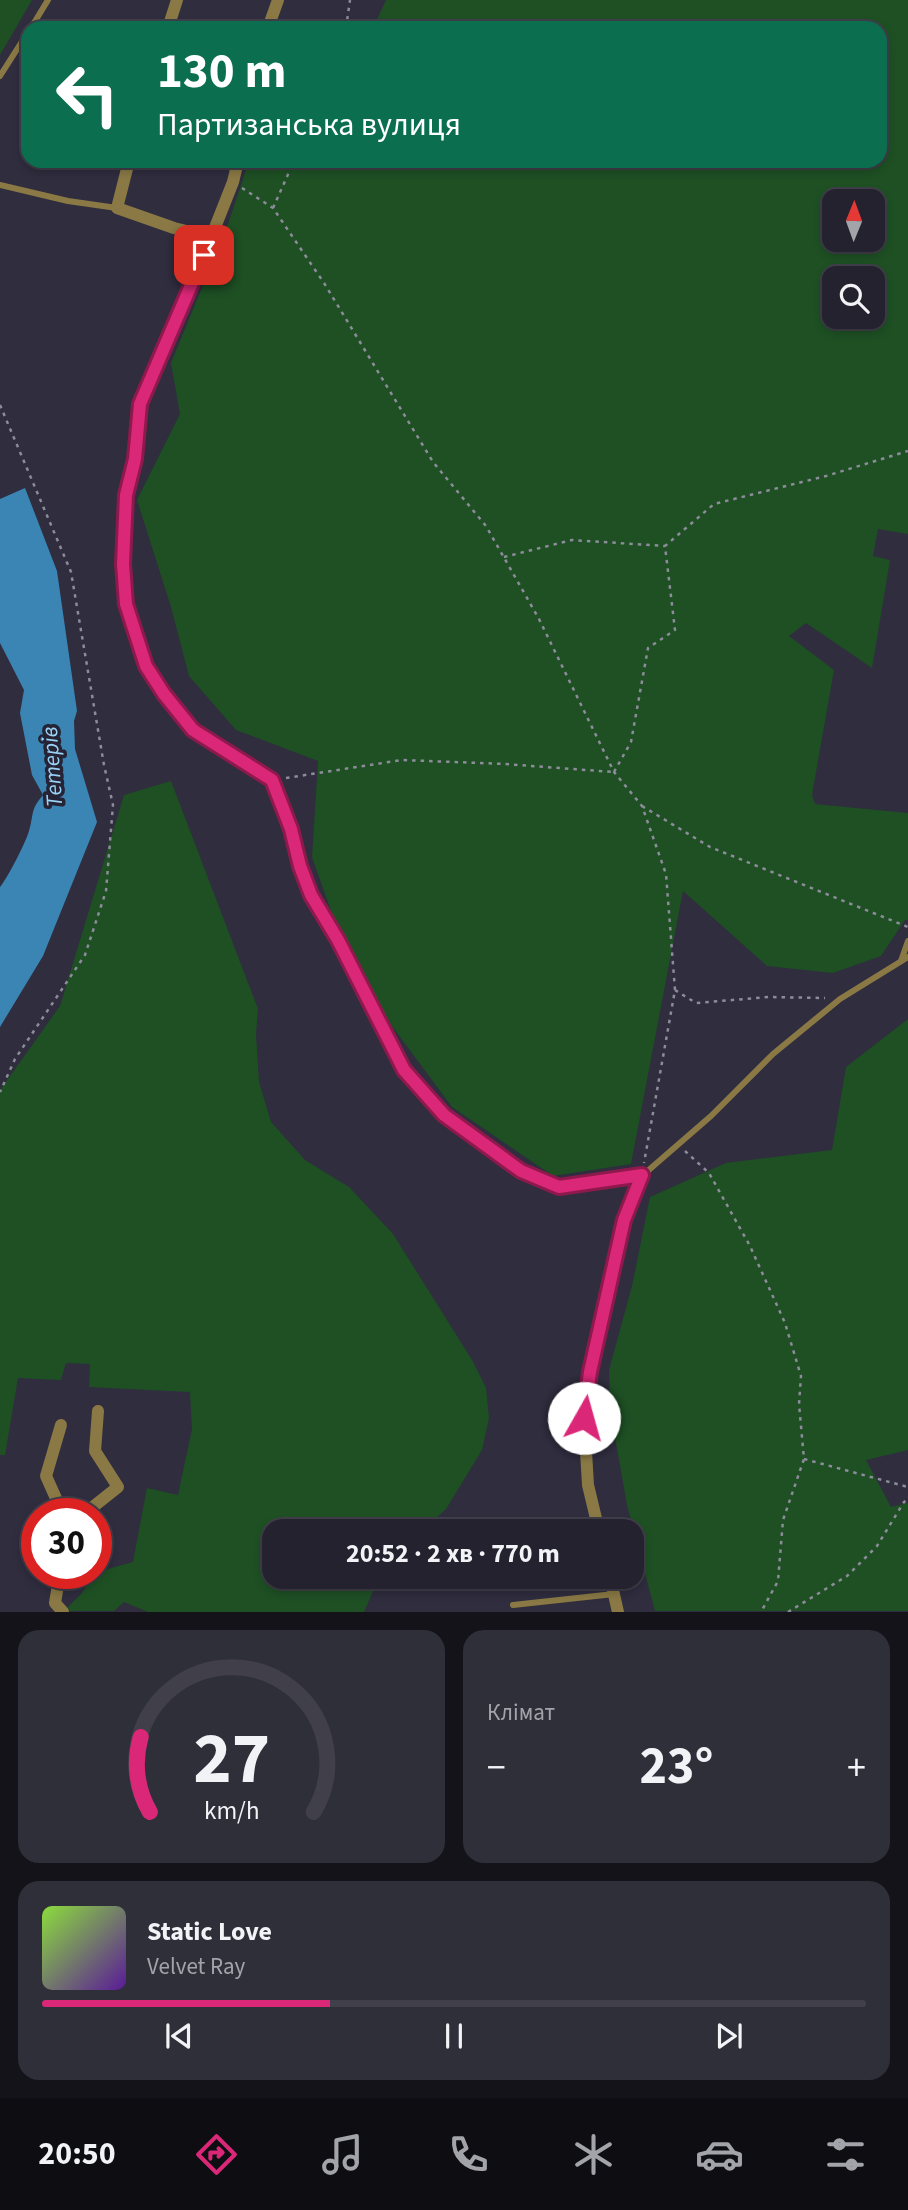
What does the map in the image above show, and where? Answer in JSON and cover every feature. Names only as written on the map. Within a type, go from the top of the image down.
[{"type":"street","points":[[170,21],[177,0]]},
{"type":"street","points":[[270,21],[278,0]]},
{"type":"street","points":[[127,168],[117,208],[174,228],[211,237]]},
{"type":"street","points":[[236,168],[211,237],[140,404],[135,459],[126,495],[123,564],[126,604],[146,666],[193,730],[272,780],[291,829],[300,866],[311,895],[338,940],[404,1070],[444,1115],[521,1171],[559,1187],[642,1175]]},
{"type":"street","points":[[596,1519],[589,1485],[584,1418],[590,1372],[624,1220],[642,1175]]},
{"type":"street","points":[[98,1411],[95,1451],[118,1488],[105,1498]]},
{"type":"street","points":[[56,1498],[46,1476],[61,1424]]},
{"type":"street","points":[[59,1607],[60,1589]]},
{"type":"street","points":[[613,1589],[618,1612]]},
{"type":"lane","points":[[35,21],[48,0]]},
{"type":"lane","points":[[0,76],[21,43]]},
{"type":"lane","points":[[0,185],[68,201],[117,208]]},
{"type":"lane","points":[[901,961],[908,941]]},
{"type":"lane","points":[[642,1175],[710,1116],[773,1054],[840,999],[908,957]]},
{"type":"lane","points":[[513,1605],[614,1594]]},
{"type":"path","points":[[347,21],[350,0]]},
{"type":"path","points":[[273,208],[292,168]]},
{"type":"path","points":[[233,182],[273,208],[324,283],[433,462],[486,526],[540,619],[614,772],[642,806],[710,847],[908,927]]},
{"type":"path","points":[[0,405],[71,572],[113,805],[106,891],[85,955],[15,1059],[0,1092]]},
{"type":"path","points":[[504,557],[572,540],[665,546],[715,504],[908,450]]},
{"type":"path","points":[[614,772],[631,742],[648,648],[675,630],[665,546]]},
{"type":"path","points":[[272,780],[402,760],[614,772]]},
{"type":"path","points":[[642,806],[666,874],[675,990],[642,1175]]},
{"type":"path","points":[[675,990],[696,1003],[768,997],[840,999]]},
{"type":"path","points":[[677,1145],[709,1173],[750,1246],[785,1323],[801,1376],[799,1404],[804,1459],[783,1520],[778,1581],[761,1612]]},
{"type":"path","points":[[804,1459],[908,1487]]},
{"type":"path","points":[[788,1612],[847,1576],[877,1546],[908,1499]]},
{"type":"green space","points":[[0,0],[32,0],[0,55]]},
{"type":"green space","points":[[386,0],[908,0],[908,534],[878,529],[873,556],[890,560],[872,668],[806,623],[789,636],[834,670],[812,795],[815,804],[908,813],[908,920],[905,920],[881,956],[833,973],[767,966],[683,891],[631,1164],[553,1176],[452,1107],[386,1018],[332,914],[312,857],[318,761],[236,730],[189,676],[171,607],[137,500],[180,414],[171,363],[228,224],[247,168],[887,168],[887,21],[376,21]]},
{"type":"green space","points":[[171,781],[258,1009],[256,1034],[259,1082],[271,1122],[305,1160],[349,1187],[393,1234],[472,1360],[486,1388],[489,1418],[482,1450],[446,1509],[435,1519],[262,1519],[262,1589],[374,1589],[364,1612],[148,1612],[124,1602],[114,1611],[70,1611],[67,1608],[85,1589],[112,1589],[112,1568],[133,1562],[147,1488],[178,1495],[192,1429],[190,1392],[89,1387],[90,1364],[66,1363],[61,1380],[18,1378],[5,1455],[0,1455],[0,1090],[60,1006],[124,795]]},
{"type":"green space","points":[[908,1019],[908,1450],[866,1460],[891,1507],[908,1503],[908,1611],[655,1611],[644,1569],[644,1519],[631,1519],[627,1505],[610,1409],[609,1370],[632,1286],[650,1197],[726,1163],[832,1150],[846,1067]]},
{"type":"water","name":"Тетерів","points":[[25,488],[57,571],[77,711],[74,721],[75,749],[97,822],[43,956],[0,1027],[0,887],[24,843],[34,808],[43,795],[32,775],[20,713],[24,690],[0,643],[0,499]]},
{"type":"route","points":[[204,255],[140,404],[135,459],[126,495],[123,564],[126,604],[140,649],[146,666],[164,694],[193,730],[272,780],[291,829],[300,866],[311,895],[338,940],[404,1070],[444,1115],[521,1171],[559,1187],[642,1175],[624,1220],[590,1372],[584,1418]]}]
